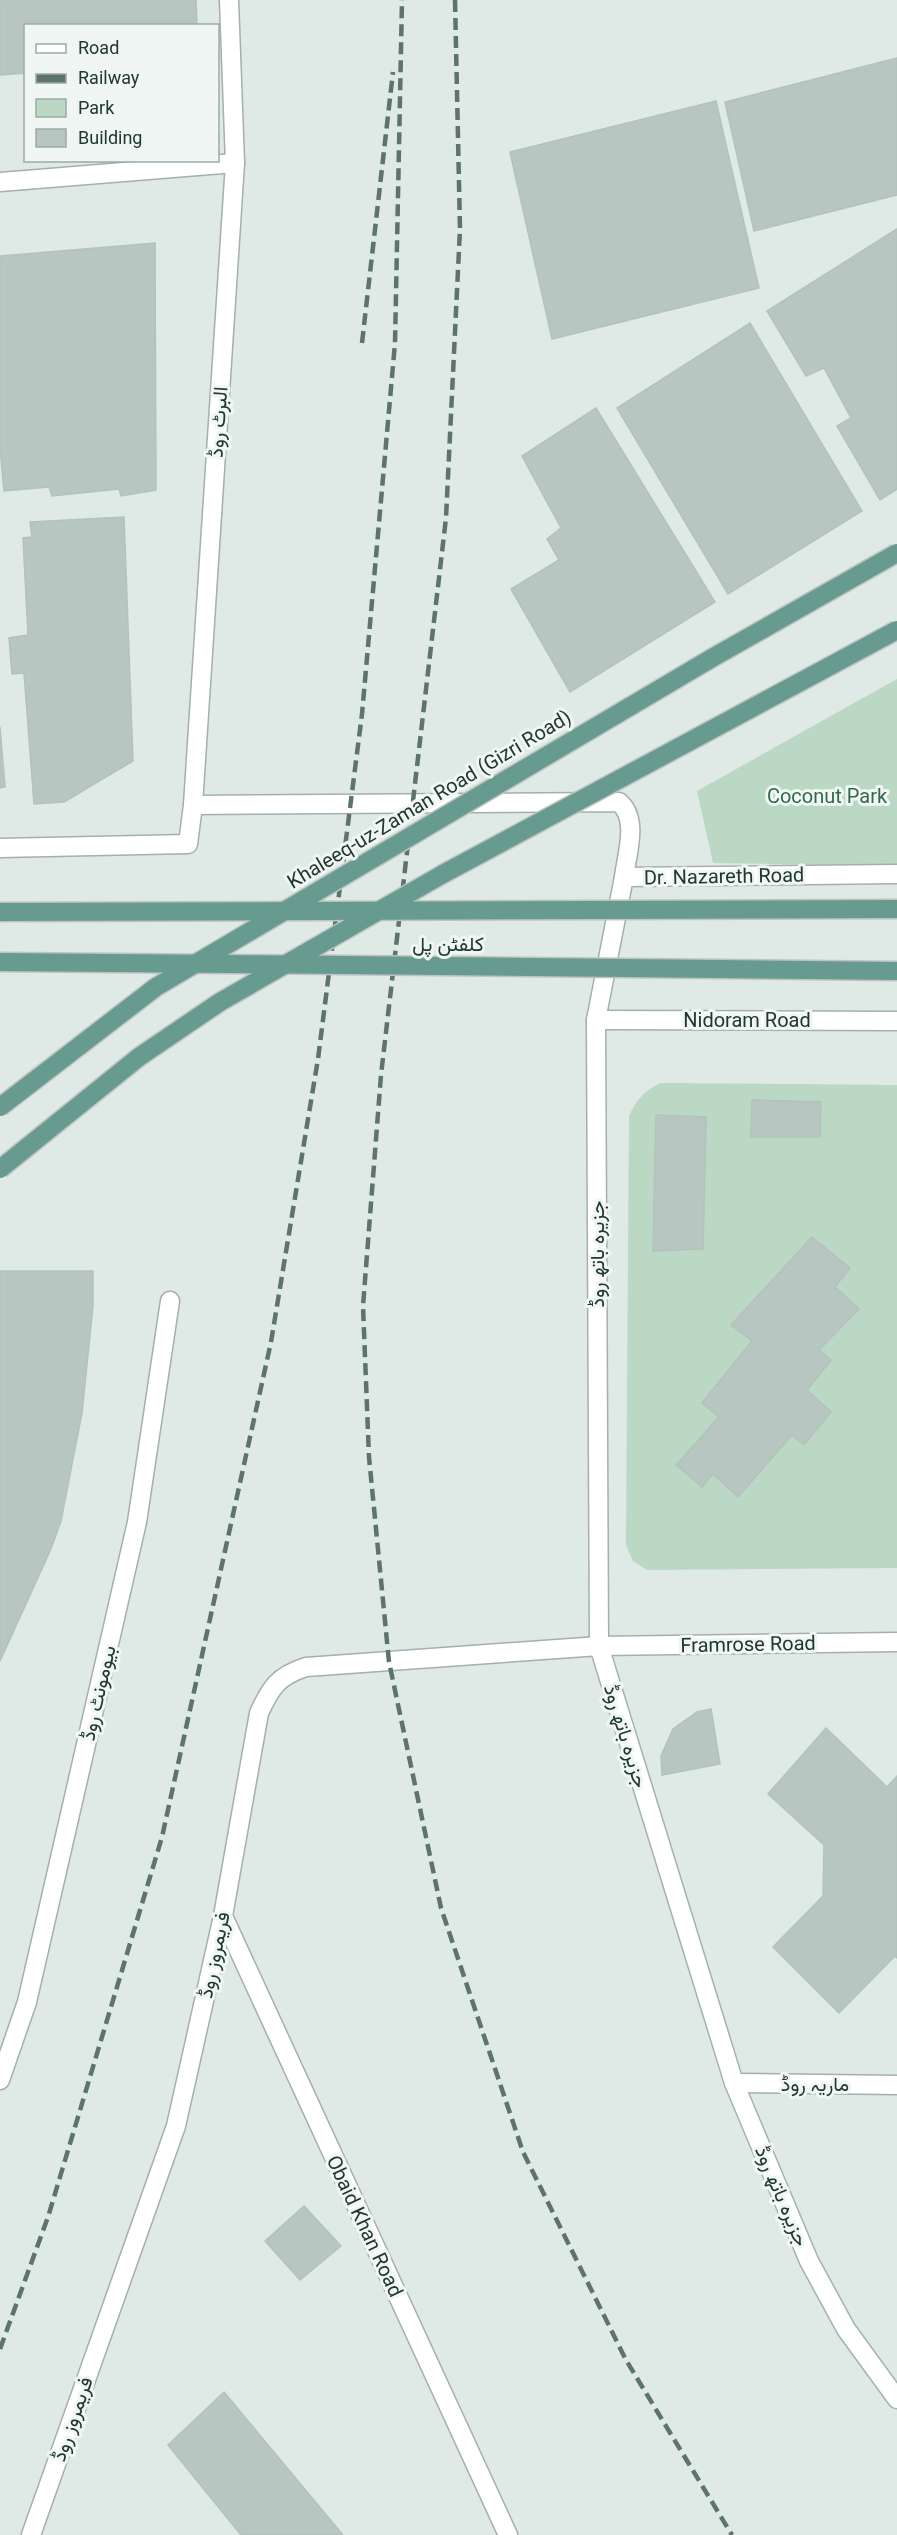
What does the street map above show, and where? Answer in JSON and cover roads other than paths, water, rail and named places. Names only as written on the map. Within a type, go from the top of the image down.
[{"type":"main road","name":"Khaleeq-uz-Zaman Road (Gizri Road)","points":[[0,1107],[156,987],[712,658],[897,553]]},
{"type":"main road","points":[[0,1169],[139,1057],[219,1002],[443,874],[897,630]]},
{"type":"main road","name":"کلفٹن پل","points":[[0,912],[897,909]]},
{"type":"main road","name":"کلفٹن پل","points":[[0,962],[897,971]]},
{"type":"street","name":"البرٹ روڈ","points":[[0,848],[188,844],[193,806],[235,163],[229,0]]},
{"type":"street","points":[[0,182],[235,163]]},
{"type":"street","points":[[193,806],[619,802],[628,809],[631,823],[624,877]]},
{"type":"street","name":"Dr. Nazareth Road","points":[[596,1020],[624,877],[897,874]]},
{"type":"street","name":"Nidoram Road","points":[[596,1020],[897,1021]]},
{"type":"street","name":"جزیرہ باتھ روڈ","points":[[596,1020],[599,1646],[734,2083],[809,2261],[846,2329],[897,2398]]},
{"type":"street","name":"بیومونٹ روڈ","points":[[0,2080],[27,2002],[137,1522],[170,1301]]},
{"type":"street","name":"Framrose Road","points":[[599,1646],[897,1642]]},
{"type":"street","name":"فریمروز روڈ","points":[[31,2535],[176,2126],[223,1916],[259,1713],[270,1689],[288,1673],[306,1667],[599,1646]]},
{"type":"street","name":"Obaid Khan Road","points":[[223,1916],[508,2535]]},
{"type":"street","name":"ماریہ روڈ","points":[[734,2083],[897,2085]]},
{"type":"railway","points":[[0,2349],[48,2217],[162,1837],[271,1342],[318,1059],[362,714],[395,343],[402,0]]},
{"type":"railway","points":[[455,0],[460,229],[446,518],[381,1075],[363,1306],[369,1457],[389,1662],[441,1908],[523,2152],[626,2360],[732,2535]]},
{"type":"railway","points":[[362,343],[393,72]]},
{"type":"park label","name":"Coconut Park","points":[[827,796]]}]
